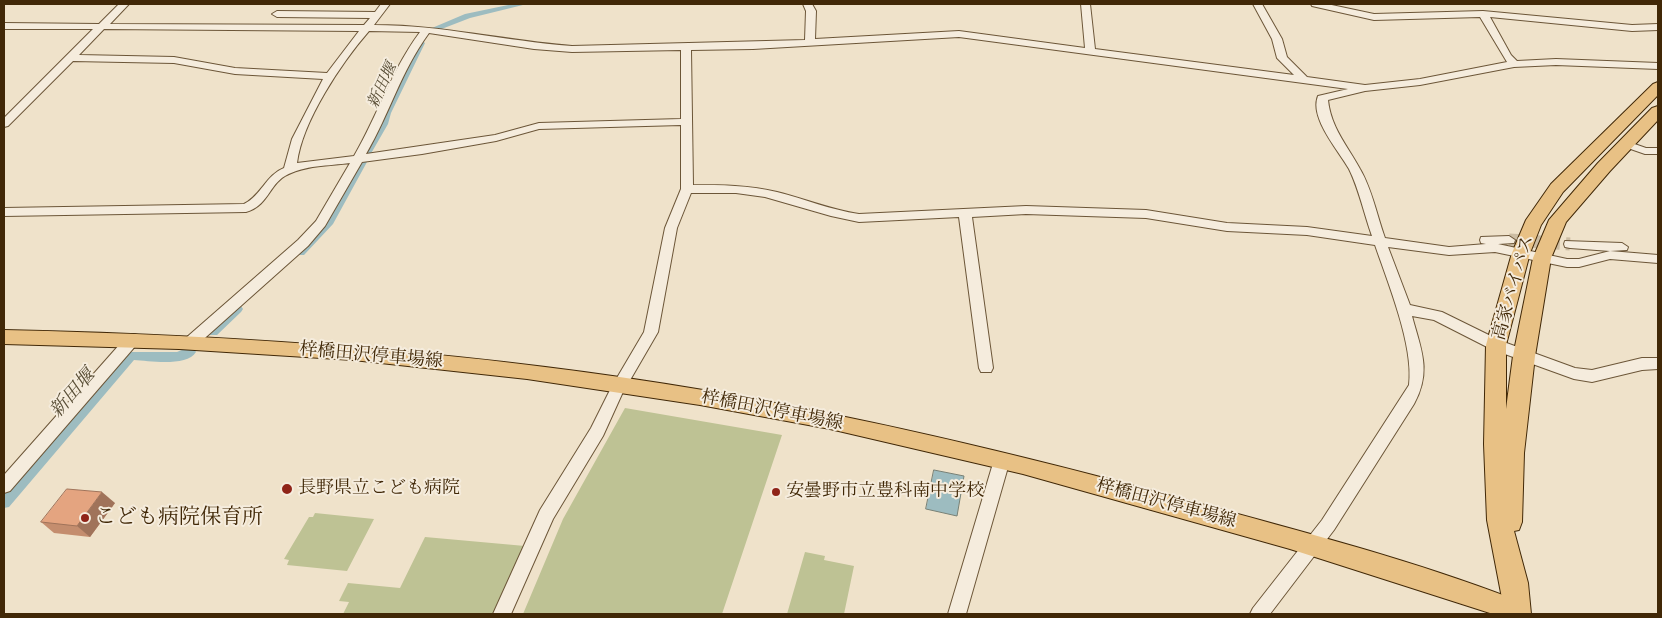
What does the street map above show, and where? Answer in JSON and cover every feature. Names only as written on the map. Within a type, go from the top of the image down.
[{"type":"highway","name":"高家バイパス","points":[[1519,609],[1499,520],[1496,485],[1496,345],[1515,247],[1557,188],[1658,87]]},
{"type":"highway","name":"高家バイパス","points":[[1519,609],[1510,523],[1512,462],[1524,356],[1542,258],[1558,220],[1658,111]]},
{"type":"main road","name":"梓橋田沢停車場線","points":[[4,337],[192,342],[410,358],[620,385],[799,416],[1002,460],[1162,502],[1519,609]]},
{"type":"street","points":[[4,124],[124,4]]},
{"type":"street","points":[[262,27],[286,4]]},
{"type":"street","points":[[290,168],[300,131],[332,76],[347,52],[369,28],[386,4]]},
{"type":"street","points":[[808,4],[811,11],[810,43]]},
{"type":"street","points":[[1086,4],[1090,50]]},
{"type":"street","points":[[1258,4],[1277,39],[1282,58],[1303,79]]},
{"type":"street","points":[[1315,4],[1374,17],[1483,14],[1632,28],[1658,27]]},
{"type":"street","points":[[1441,4],[1447,14]]},
{"type":"street","points":[[277,14],[378,15]]},
{"type":"street","points":[[1483,14],[1507,57],[1514,64]]},
{"type":"street","points":[[4,26],[427,29],[552,48],[686,48],[959,34],[1365,88]]},
{"type":"street","points":[[192,342],[314,232],[327,214],[356,159],[377,126],[385,101],[408,55],[427,29]]},
{"type":"street","points":[[502,614],[546,515],[597,432],[620,385],[647,342],[651,332],[671,228],[687,189],[686,48]]},
{"type":"street","points":[[69,58],[157,59],[235,71],[332,76]]},
{"type":"street","points":[[1259,614],[1313,546],[1409,400],[1416,385],[1417,360],[1404,309],[1355,170],[1334,138],[1324,116],[1322,98],[1365,88],[1420,82],[1514,64],[1537,62],[1655,64]]},
{"type":"street","points":[[4,212],[246,208],[256,203],[272,180],[290,168],[496,138],[539,126],[686,122]]},
{"type":"street","points":[[1626,144],[1645,150],[1658,151]]},
{"type":"street","points":[[687,189],[738,189],[766,194],[842,216],[859,218],[1026,210],[1146,214],[1227,227],[1307,232],[1449,251],[1515,247],[1542,258],[1568,263],[1580,263],[1610,255],[1658,259]]},
{"type":"street","points":[[965,212],[986,368]]},
{"type":"street","points":[[1570,244],[1658,252]]},
{"type":"street","points":[[1404,309],[1437,316],[1496,345],[1574,373],[1592,376],[1642,364],[1658,364]]},
{"type":"street","points":[[4,486],[133,340]]},
{"type":"street","points":[[957,614],[1002,460]]},
{"type":"green space","points":[[625,408],[782,435],[722,614],[523,614],[563,519]]},
{"type":"green space","points":[[315,513],[374,519],[347,571],[287,565],[289,560],[284,559],[309,517],[313,517]]},
{"type":"green space","points":[[425,537],[525,546],[495,614],[343,614],[349,602],[339,601],[348,583],[400,588]]},
{"type":"green space","points":[[805,552],[825,556],[824,560],[854,566],[844,614],[787,614]]},
{"type":"water","points":[[934,470],[964,476],[957,516],[926,509]]},
{"type":"building","points":[[67,489],[102,492],[77,526],[41,522]]},
{"type":"waterway","name":"新田堰","points":[[436,28],[468,16],[523,4]]},
{"type":"waterway","name":"新田堰","points":[[365,155],[383,124],[386,113],[421,43]]},
{"type":"waterway","name":"新田堰","points":[[300,252],[329,221],[362,162]]},
{"type":"waterway","name":"新田堰","points":[[212,332],[237,309]]},
{"type":"waterway","name":"新田堰","points":[[4,502],[131,355],[179,357],[189,352]]},
{"type":"tunnel","points":[[1509,240],[1570,244]]},
{"type":"place","name":"長野県立こども病院","points":[[287,489]]},
{"type":"place","name":"安曇野市立豊科南中学校","points":[[776,492]]},
{"type":"place","name":"こども病院保育所","points":[[85,518]]}]
